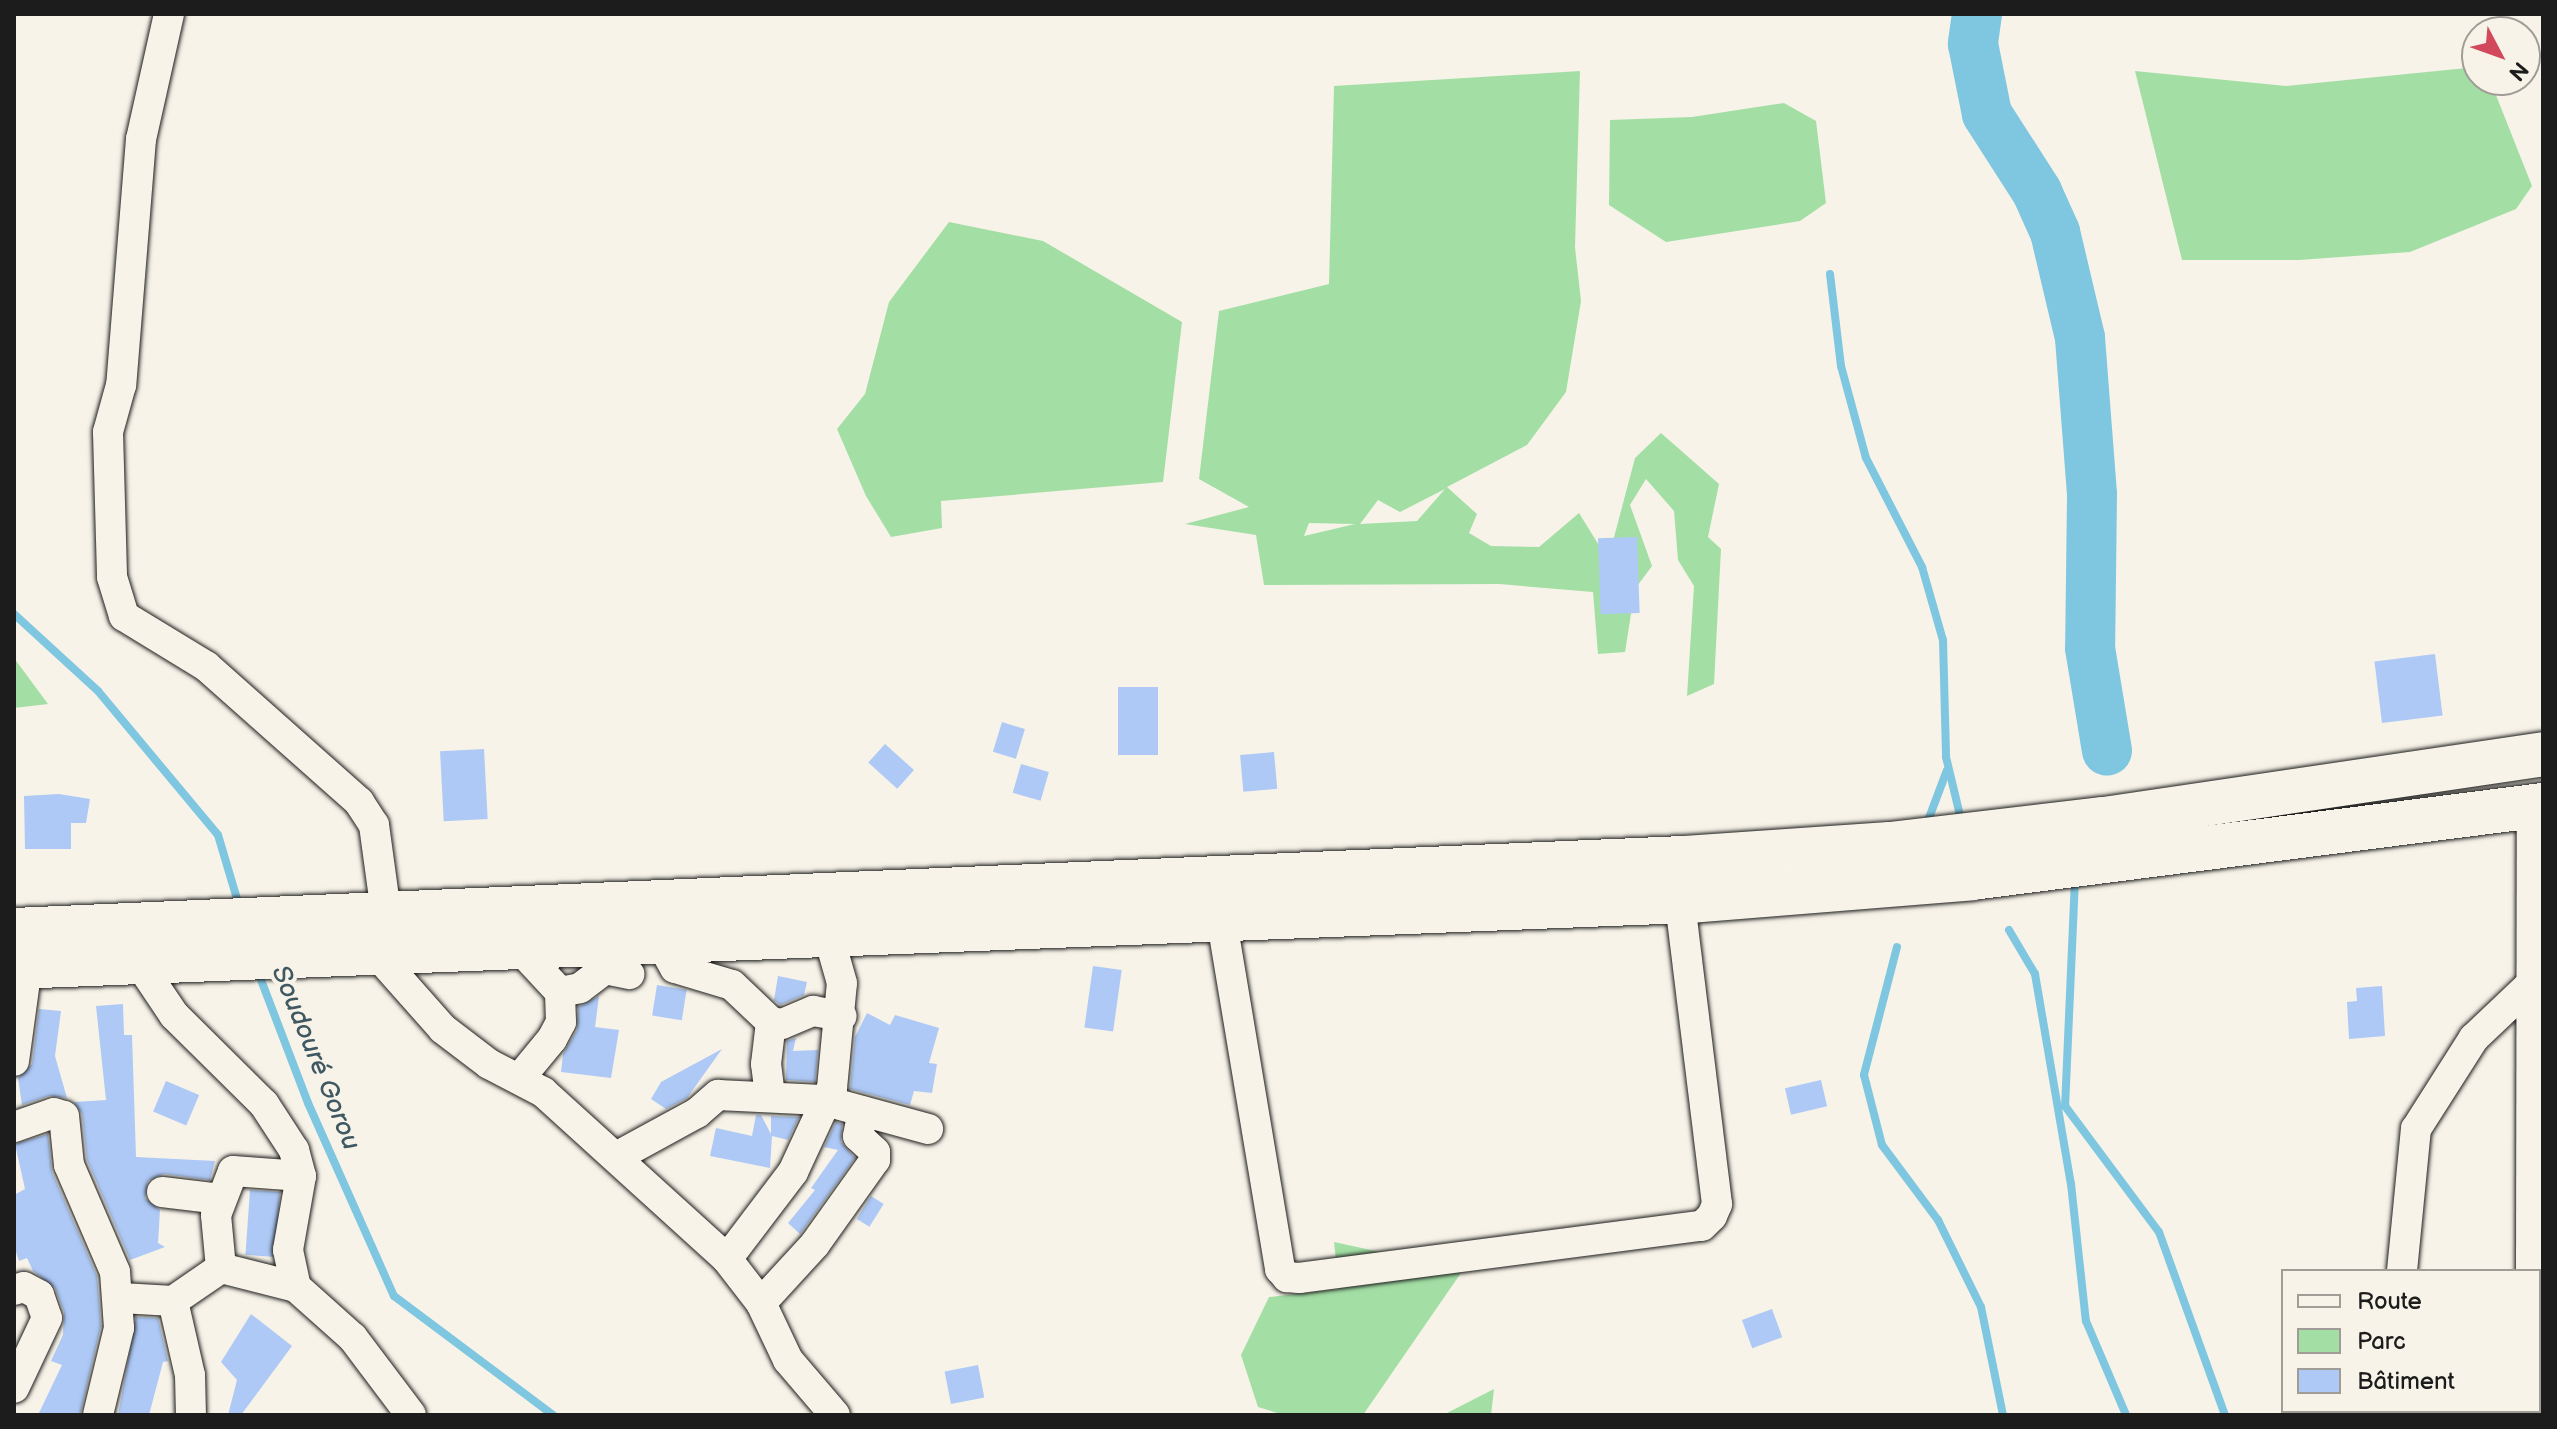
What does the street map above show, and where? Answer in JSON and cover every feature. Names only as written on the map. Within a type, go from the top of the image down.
[{"type":"main road","points":[[18,954],[131,942],[369,933],[820,894],[1685,858],[1890,844],[2058,824],[2543,754]]},
{"type":"main road","points":[[2464,763],[2472,812]]},
{"type":"main road","points":[[369,933],[520,949],[667,940],[827,937],[1684,902],[1972,878],[2538,806]]},
{"type":"main road","points":[[1684,902],[1685,858]]},
{"type":"main road","points":[[1438,868],[1439,913]]},
{"type":"street","points":[[169,14],[141,139],[121,385],[108,432],[112,577],[124,616],[206,666],[359,802],[374,825],[369,933],[443,1029],[543,1092],[618,1156],[727,1259],[761,1303],[788,1360],[835,1415]]},
{"type":"street","points":[[2531,1269],[2531,984],[2538,806]]},
{"type":"street","points":[[727,1259],[793,1172],[822,1100],[832,1088],[842,1016],[842,983],[827,937],[820,894]]},
{"type":"street","points":[[1222,922],[1280,1269],[1299,1278],[1702,1226],[1712,1216],[1717,1204],[1684,902]]},
{"type":"street","points":[[667,940],[666,952],[675,968],[732,985],[771,1022],[782,1024],[813,1011],[842,1016]]},
{"type":"street","points":[[131,942],[174,1015],[264,1104],[294,1150],[301,1176],[288,1250],[296,1287]]},
{"type":"street","points":[[519,1079],[552,1039],[561,1022],[560,992],[520,949]]},
{"type":"street","points":[[14,1061],[18,954]]},
{"type":"street","points":[[560,992],[580,988],[605,969],[629,974]]},
{"type":"street","points":[[2402,1269],[2416,1129],[2474,1038],[2531,984]]},
{"type":"street","points":[[770,1096],[766,1064],[771,1022]]},
{"type":"street","points":[[618,1156],[697,1113],[718,1095],[822,1100],[928,1129]]},
{"type":"street","points":[[761,1303],[815,1244],[875,1160],[875,1152],[858,1136],[863,1111]]},
{"type":"street","points":[[14,1127],[54,1113],[64,1116],[69,1165],[121,1298],[112,1369],[100,1414]]},
{"type":"street","points":[[221,1268],[216,1215],[237,1168],[301,1176]]},
{"type":"street","points":[[162,1192],[221,1199]]},
{"type":"street","points":[[121,1298],[173,1301],[221,1268],[296,1287],[353,1338],[411,1415]]},
{"type":"street","points":[[14,1290],[24,1287],[39,1295],[47,1318],[14,1388]]},
{"type":"street","points":[[173,1301],[190,1375],[191,1415]]},
{"type":"green space","points":[[2461,69],[2461,96],[2496,96],[2532,186],[2516,209],[2410,252],[2299,260],[2182,260],[2135,71],[2286,86]]},
{"type":"green space","points":[[1580,71],[1575,247],[1581,301],[1566,392],[1527,445],[1447,487],[1477,514],[1469,533],[1491,546],[1539,547],[1579,513],[1608,560],[1635,458],[1661,433],[1719,484],[1708,537],[1721,549],[1714,684],[1687,696],[1694,586],[1678,560],[1674,511],[1646,479],[1630,505],[1652,566],[1635,589],[1625,652],[1598,654],[1593,592],[1499,584],[1264,585],[1256,535],[1185,524],[1249,507],[1199,479],[1219,311],[1329,284],[1334,86]],"holes":[[[1445,489],[1417,521],[1360,524],[1378,500],[1400,512]],[[1309,523],[1354,524],[1355,524],[1304,536]]]},
{"type":"green space","points":[[1784,103],[1816,121],[1826,203],[1800,221],[1666,242],[1609,205],[1610,120],[1692,117]]},
{"type":"green space","points":[[949,222],[1043,241],[1182,322],[1163,482],[941,501],[942,528],[891,537],[866,496],[837,429],[865,394],[889,302]]},
{"type":"green space","points":[[14,658],[48,704],[14,708]]},
{"type":"green space","points":[[1334,1242],[1463,1270],[1363,1415],[1284,1415],[1258,1407],[1241,1355],[1269,1297],[1339,1289]]},
{"type":"green space","points":[[1494,1389],[1491,1415],[1445,1415],[1445,1414]]},
{"type":"building","points":[[1637,537],[1640,613],[1601,614],[1598,538]]},
{"type":"building","points":[[2435,654],[2443,716],[2382,723],[2374,661]]},
{"type":"building","points":[[1118,687],[1158,687],[1158,755],[1118,755]]},
{"type":"building","points":[[1002,722],[1025,729],[1016,759],[993,752]]},
{"type":"building","points":[[885,744],[914,770],[897,789],[868,763]]},
{"type":"building","points":[[484,749],[488,819],[444,821],[440,751]]},
{"type":"building","points":[[1274,752],[1277,789],[1243,792],[1240,755]]},
{"type":"building","points":[[1021,764],[1049,772],[1041,801],[1013,793]]},
{"type":"building","points":[[59,794],[90,799],[86,823],[71,823],[71,849],[25,849],[24,796]]},
{"type":"building","points":[[1093,966],[1122,970],[1113,1031],[1084,1027]]},
{"type":"building","points":[[778,976],[807,982],[804,995],[780,1005],[774,1000]]},
{"type":"building","points":[[657,985],[687,990],[682,1020],[652,1016]]},
{"type":"building","points":[[2382,986],[2385,1036],[2349,1039],[2347,1002],[2357,1001],[2356,988]]},
{"type":"building","points":[[599,996],[595,1027],[619,1030],[611,1078],[561,1072],[563,1054],[577,1030],[578,1007]]},
{"type":"building","points":[[123,1004],[124,1035],[132,1035],[136,1157],[215,1161],[210,1180],[164,1174],[148,1181],[145,1198],[160,1210],[158,1243],[165,1247],[130,1260],[87,1160],[82,1114],[74,1102],[106,1100],[96,1006]]},
{"type":"building","points":[[39,1009],[61,1011],[55,1056],[67,1098],[49,1096],[22,1105],[18,1078],[32,1064]]},
{"type":"building","points":[[867,1013],[890,1025],[895,1015],[939,1028],[929,1063],[937,1064],[932,1093],[914,1091],[910,1105],[850,1089],[855,1037]]},
{"type":"building","points":[[796,1038],[793,1051],[818,1050],[815,1082],[786,1080],[787,1041]]},
{"type":"building","points":[[722,1049],[687,1098],[666,1109],[651,1099],[661,1082]]},
{"type":"building","points":[[1821,1080],[1827,1106],[1791,1115],[1785,1088]]},
{"type":"building","points":[[166,1081],[199,1095],[186,1125],[153,1111]]},
{"type":"building","points":[[756,1115],[761,1115],[771,1134],[771,1116],[799,1117],[788,1140],[772,1136],[770,1168],[710,1156],[716,1128],[752,1136]]},
{"type":"building","points":[[836,1122],[842,1124],[841,1142],[855,1158],[800,1234],[788,1223],[815,1190],[811,1188],[838,1150],[824,1147]]},
{"type":"building","points":[[48,1134],[52,1172],[97,1276],[101,1326],[80,1415],[38,1415],[62,1365],[51,1361],[63,1335],[64,1312],[55,1288],[33,1271],[27,1258],[19,1261],[14,1246],[14,1195],[25,1189],[15,1144]]},
{"type":"building","points":[[250,1190],[280,1192],[275,1257],[245,1255]]},
{"type":"building","points":[[871,1196],[884,1204],[869,1227],[857,1219]]},
{"type":"building","points":[[1772,1309],[1782,1337],[1752,1348],[1742,1320]]},
{"type":"building","points":[[251,1314],[292,1346],[241,1415],[228,1415],[237,1380],[221,1362]]},
{"type":"building","points":[[136,1317],[158,1318],[168,1361],[163,1362],[149,1415],[118,1415]]},
{"type":"building","points":[[978,1365],[984,1397],[951,1404],[945,1371]]},
{"type":"waterway","points":[[1977,14],[1973,44],[1987,114],[2037,192],[2055,232],[2080,338],[2092,495],[2090,648],[2107,751]]},
{"type":"waterway","points":[[1830,274],[1841,366],[1866,458],[1922,567],[1943,640],[1946,757],[1959,811]]},
{"type":"waterway","name":"Soudouré Gorou","points":[[14,614],[98,691],[218,835],[240,909]]},
{"type":"waterway","points":[[1929,818],[1947,770]]},
{"type":"waterway","points":[[2075,879],[2065,1106],[2159,1232],[2225,1415]]},
{"type":"waterway","points":[[2009,930],[2035,974],[2071,1184],[2086,1321],[2126,1415]]},
{"type":"waterway","points":[[1897,947],[1864,1075],[1882,1145],[1938,1220],[1981,1307],[2003,1415]]},
{"type":"waterway","name":"Soudouré Gorou","points":[[258,972],[308,1103],[394,1296],[553,1415]]}]
